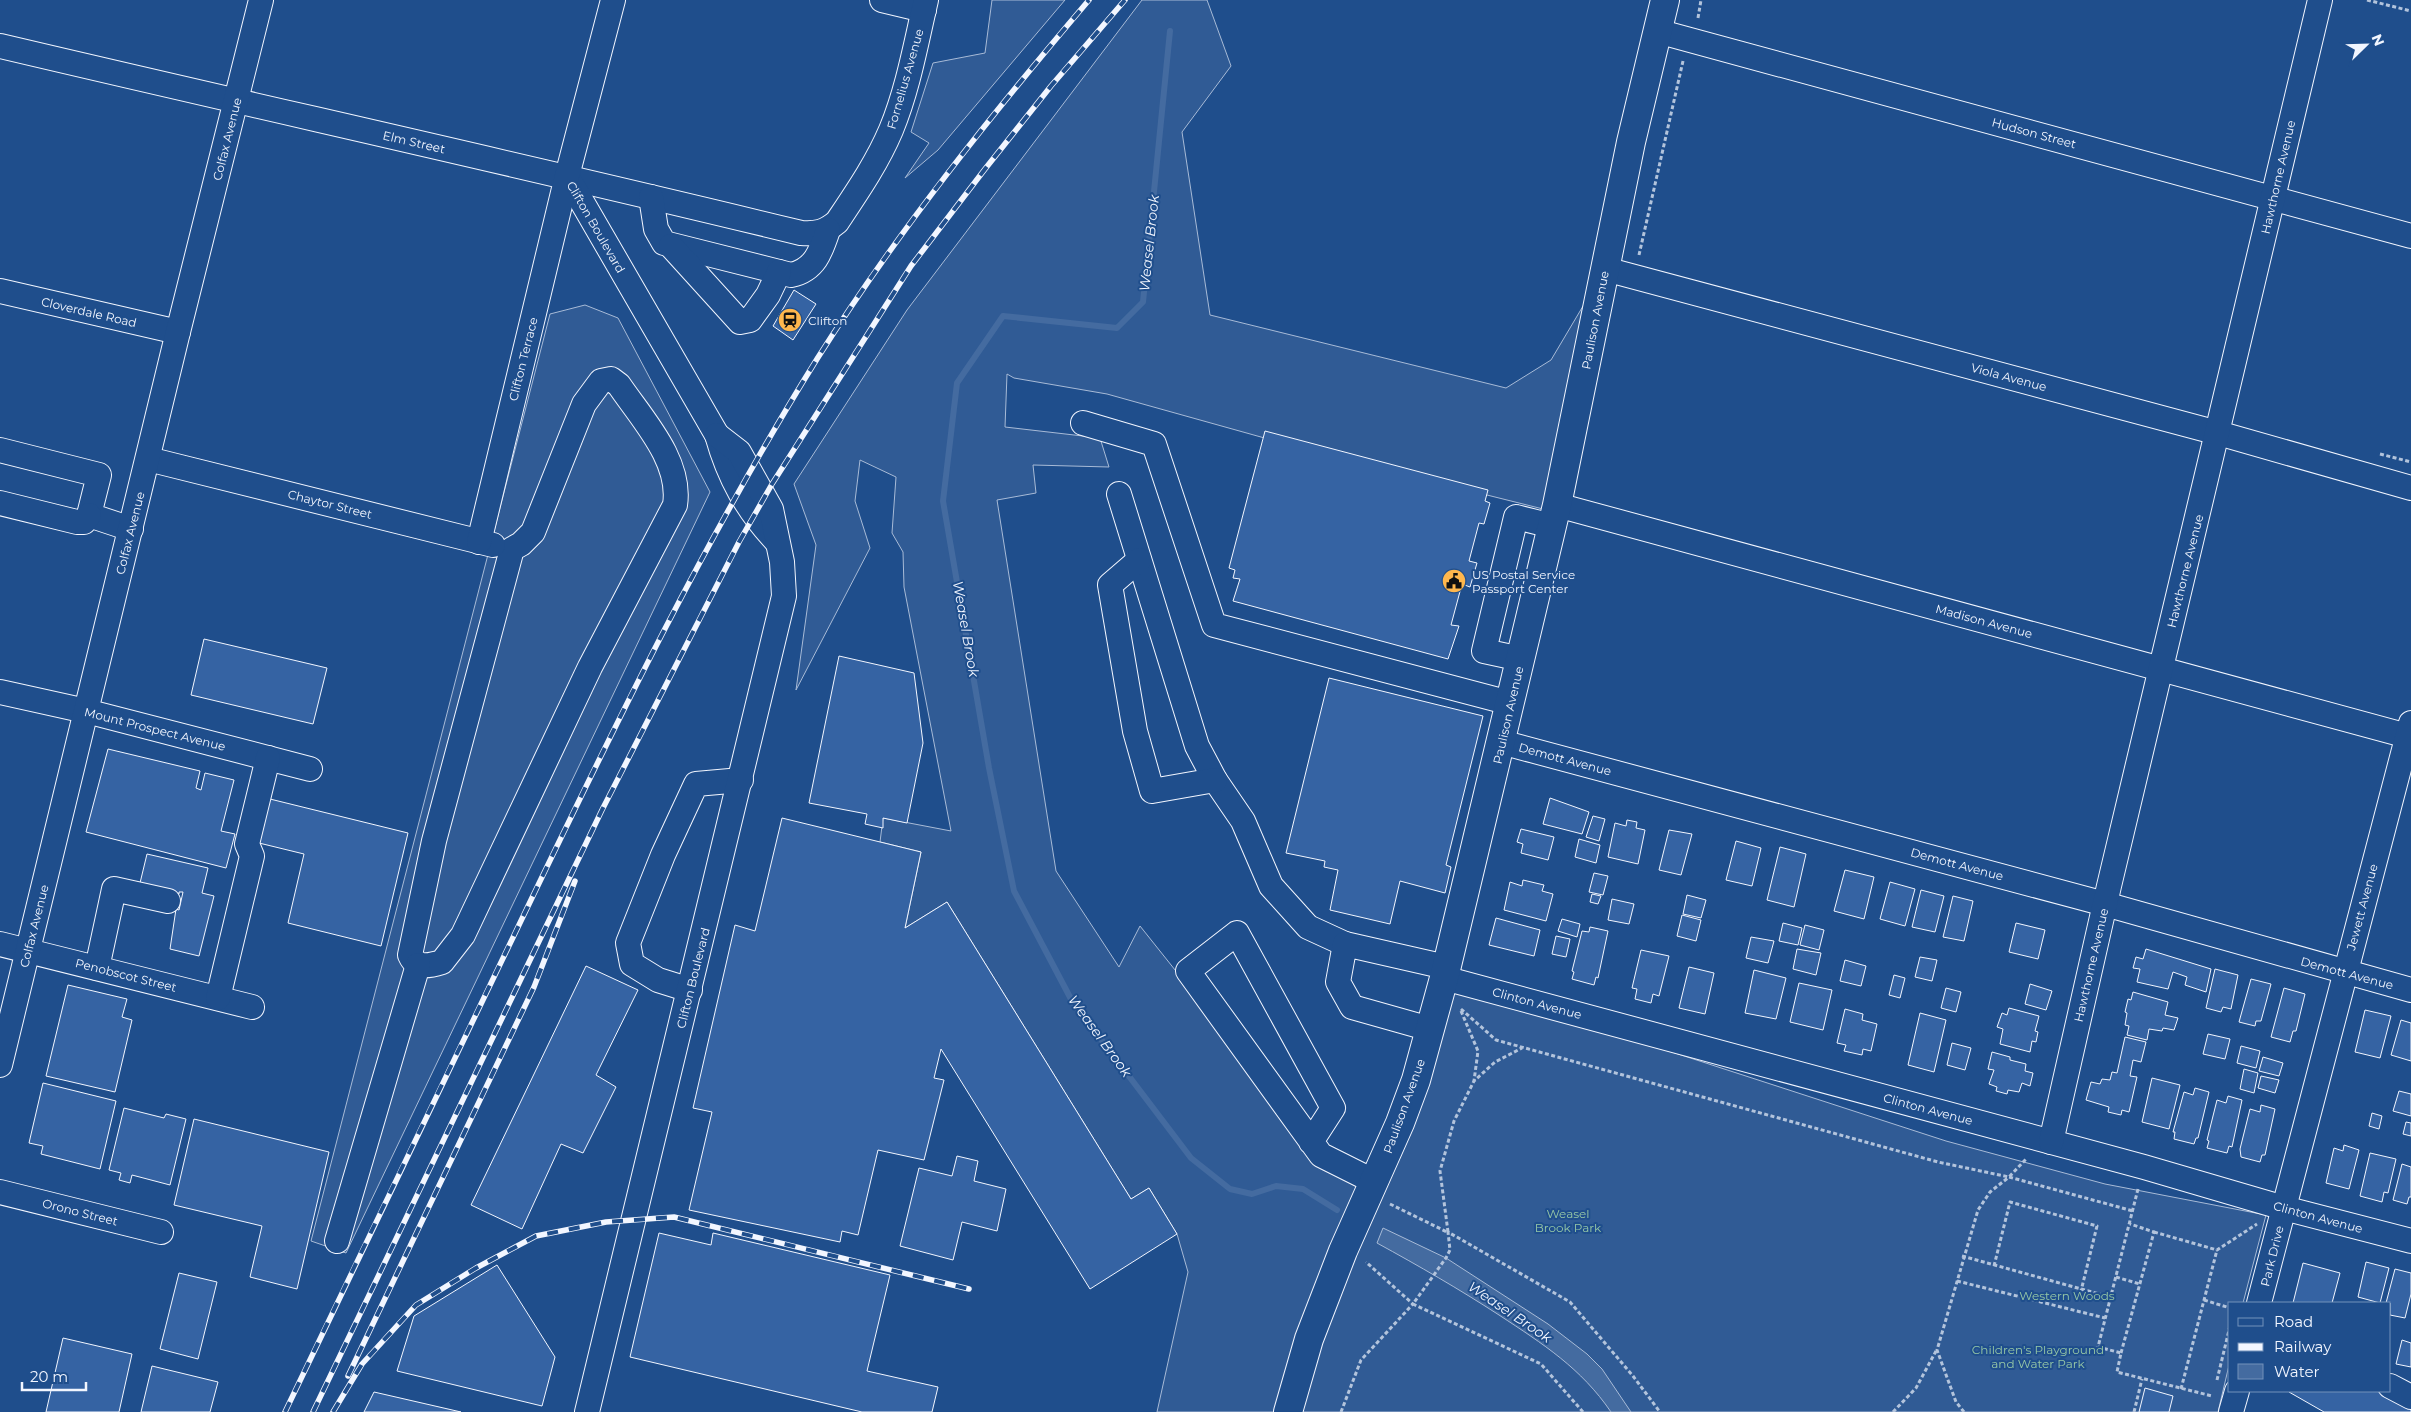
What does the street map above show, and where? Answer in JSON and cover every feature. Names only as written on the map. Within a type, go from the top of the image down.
[{"type":"main road","name":"Paulison Avenue","points":[[1288,1412],[1309,1340],[1347,1242],[1384,1188],[1445,973],[1554,515],[1631,142],[1665,0]]},
{"type":"street","name":"Colfax Avenue","points":[[0,1065],[178,332],[261,0]]},
{"type":"street","name":"Clifton Boulevard","points":[[590,1411],[784,596],[782,562],[771,509],[739,452],[717,435],[567,176],[613,0]]},
{"type":"street","points":[[882,0],[925,5]]},
{"type":"street","name":"Hawthorne Avenue","points":[[2051,1142],[2105,904],[2320,0]]},
{"type":"street","name":"Fornelius Avenue","points":[[828,230],[837,222],[858,192],[878,158],[892,128],[903,93],[925,5]]},
{"type":"street","name":"Hudson Street","points":[[1657,31],[2411,236]]},
{"type":"street","name":"Elm Street","points":[[0,46],[236,102],[567,176],[801,233],[816,234],[828,230]]},
{"type":"street","name":"Clifton Terrace","points":[[479,542],[567,176]]},
{"type":"street","points":[[651,197],[656,229],[664,243],[791,275],[799,273],[812,264],[820,255],[828,230]]},
{"type":"street","points":[[671,246],[740,322],[750,320],[768,295],[780,272]]},
{"type":"street","name":"Viola Avenue","points":[[1605,269],[2218,433],[2411,488]]},
{"type":"street","name":"Cloverdale Road","points":[[0,291],[178,332]]},
{"type":"street","points":[[611,379],[619,386],[662,449],[677,491],[675,505],[590,668],[463,934],[442,962],[418,965],[413,962],[410,955],[434,841],[512,550],[533,532],[584,404],[601,381],[611,379]]},
{"type":"street","points":[[1082,423],[1154,444],[1214,625],[1510,703]]},
{"type":"street","points":[[0,450],[99,475],[89,516],[81,523],[0,503]]},
{"type":"street","name":"Chaytor Street","points":[[148,459],[512,550]]},
{"type":"street","name":"Clinton Avenue","points":[[1119,494],[1197,746],[1243,822],[1271,886],[1308,927],[1345,944],[1445,973],[2144,1167],[2284,1208],[2411,1241]]},
{"type":"street","name":"Madison Avenue","points":[[1521,660],[1484,651],[1516,517],[1554,515],[2410,732]]},
{"type":"street","points":[[89,516],[131,529]]},
{"type":"street","points":[[1139,560],[1110,585],[1134,731],[1152,791],[1216,780]]},
{"type":"street","name":"Mount Prospect Avenue","points":[[0,692],[310,769]]},
{"type":"street","name":"Jewett Avenue","points":[[2284,1208],[2344,973],[2410,732]]},
{"type":"street","name":"Demott Avenue","points":[[1501,742],[2105,904],[2344,973],[2411,990]]},
{"type":"street","points":[[218,998],[252,856],[247,844],[268,758]]},
{"type":"street","points":[[690,990],[658,980],[632,964],[628,943],[663,855],[696,784],[741,780]]},
{"type":"street","points":[[97,968],[114,889],[168,901]]},
{"type":"street","points":[[1311,1142],[1333,1108],[1236,933],[1188,971],[1311,1142],[1321,1155],[1384,1188]]},
{"type":"street","name":"Penobscot Street","points":[[0,944],[252,1007]]},
{"type":"street","points":[[1345,944],[1338,982],[1352,1007],[1430,1029]]},
{"type":"street","points":[[337,1241],[418,965]]},
{"type":"street","name":"Orono Street","points":[[0,1192],[161,1232]]},
{"type":"street","name":"Park Drive","points":[[2259,1302],[2284,1208]]},
{"type":"street","points":[[2391,1387],[2411,1397]]},
{"type":"street","points":[[2221,1408],[2236,1392]]},
{"type":"path","points":[[2367,0],[2411,11]]},
{"type":"path","points":[[1638,260],[1684,61]]},
{"type":"path","points":[[1456,1013],[1458,1004],[1468,1007]]},
{"type":"path","points":[[1341,1412],[1361,1360],[1413,1304],[1450,1250],[1440,1171],[1454,1121],[1474,1081],[1478,1051],[1461,1009],[1496,1040],[1522,1048],[1928,1160],[2009,1177],[2133,1211]]},
{"type":"path","points":[[1474,1081],[1495,1062],[1522,1048]]},
{"type":"path","points":[[2018,1155],[2036,1161]]},
{"type":"path","points":[[1893,1412],[1916,1388],[1937,1350],[1962,1256],[1978,1210],[1990,1192],[2020,1166]]},
{"type":"path","points":[[2129,1187],[2148,1192]]},
{"type":"path","points":[[1384,1188],[1390,1204],[1448,1232],[1570,1302],[1633,1376],[1660,1412]]},
{"type":"path","points":[[2121,1353],[2098,1347],[2138,1189]]},
{"type":"path","points":[[1994,1266],[2010,1202],[2097,1226],[2081,1290]]},
{"type":"path","points":[[2248,1221],[2258,1223]]},
{"type":"path","points":[[2255,1232],[2258,1223]]},
{"type":"path","points":[[2181,1389],[2218,1250],[2258,1223]]},
{"type":"path","points":[[2130,1224],[2218,1250]]},
{"type":"path","points":[[2154,1232],[2117,1372],[2213,1396],[2221,1408]]},
{"type":"path","points":[[1962,1256],[2110,1297]]},
{"type":"path","points":[[1366,1262],[1413,1304],[1541,1364],[1582,1412]]},
{"type":"path","points":[[2116,1277],[2140,1284]]},
{"type":"path","points":[[1956,1281],[2106,1318]]},
{"type":"path","points":[[2204,1300],[2228,1307]]},
{"type":"path","points":[[2213,1396],[2228,1334]]},
{"type":"path","points":[[1937,1350],[1956,1402],[1964,1412]]},
{"type":"path","points":[[2134,1412],[2142,1378]]},
{"type":"shaded area","points":[[992,0],[1065,0],[938,150],[905,178],[929,143],[911,132],[933,63],[985,53]]},
{"type":"shaded area","points":[[1142,0],[1207,0],[1231,66],[1182,132],[1210,315],[1506,388],[1551,360],[1605,269],[1555,512],[1311,451],[1107,394],[1014,378],[1007,374],[1005,427],[1100,438],[1109,467],[1033,465],[1036,493],[997,500],[1056,871],[1119,967],[1140,926],[1329,1163],[1372,1187],[1444,978],[1946,1141],[2105,1184],[2266,1215],[2243,1302],[2228,1302],[2228,1370],[2218,1412],[1157,1412],[1188,1272],[1177,1234],[1149,1188],[1131,1199],[947,902],[905,928],[921,852],[880,842],[883,818],[951,831],[904,587],[903,552],[892,533],[896,477],[860,460],[855,501],[870,548],[796,690],[816,545],[794,484],[907,310]]},
{"type":"shaded area","points":[[585,305],[618,318],[710,492],[346,1253],[311,1241],[550,314]]},
{"type":"water","points":[[1383,1228],[1446,1258],[1548,1324],[1587,1354],[1602,1369],[1631,1412],[1611,1412],[1587,1382],[1546,1347],[1469,1296],[1377,1243]]},
{"type":"building","points":[[794,290],[816,304],[793,340],[773,326]]},
{"type":"building","points":[[1265,431],[1488,490],[1485,501],[1490,503],[1484,524],[1479,523],[1469,561],[1477,563],[1470,587],[1462,584],[1451,625],[1459,626],[1448,659],[1233,601],[1240,579],[1233,578],[1235,570],[1229,568]]},
{"type":"building","points":[[204,639],[327,668],[313,724],[191,695]]},
{"type":"building","points":[[839,656],[914,673],[923,743],[907,823],[883,818],[883,828],[865,824],[867,814],[809,803]]},
{"type":"building","points":[[1329,678],[1483,716],[1446,865],[1451,867],[1445,893],[1400,881],[1390,924],[1330,910],[1338,870],[1324,867],[1325,861],[1286,853]]},
{"type":"building","points":[[108,749],[200,771],[196,788],[201,790],[205,773],[234,780],[221,831],[235,834],[226,868],[86,832]]},
{"type":"building","points":[[1550,798],[1589,812],[1582,834],[1543,824]]},
{"type":"building","points":[[270,799],[408,833],[381,946],[288,923],[304,854],[259,843]]},
{"type":"building","points":[[1593,816],[1605,819],[1599,841],[1586,837]]},
{"type":"building","points":[[782,818],[921,852],[905,928],[947,902],[1131,1199],[1149,1188],[1177,1234],[1090,1289],[941,1049],[934,1078],[944,1080],[924,1160],[878,1150],[858,1235],[842,1231],[840,1242],[689,1210],[712,1112],[693,1108],[735,925],[755,931]]},
{"type":"building","points":[[1627,820],[1637,822],[1636,828],[1645,830],[1638,864],[1608,857],[1615,823],[1626,826]]},
{"type":"building","points":[[1521,829],[1554,837],[1548,860],[1521,853],[1523,844],[1517,842]]},
{"type":"building","points":[[1669,830],[1692,834],[1681,875],[1659,870]]},
{"type":"building","points":[[1579,839],[1600,845],[1596,863],[1575,857]]},
{"type":"building","points":[[1736,841],[1761,848],[1752,886],[1726,880]]},
{"type":"building","points":[[1780,847],[1806,854],[1794,907],[1767,900]]},
{"type":"building","points":[[147,854],[208,868],[202,893],[214,896],[199,956],[170,949],[176,909],[179,910],[183,892],[179,892],[179,894],[140,883]]},
{"type":"building","points":[[1845,870],[1874,877],[1864,919],[1834,911]]},
{"type":"building","points":[[1594,873],[1608,876],[1603,895],[1589,892]]},
{"type":"building","points":[[1523,880],[1544,885],[1542,891],[1553,894],[1546,921],[1504,910],[1510,882],[1522,886]]},
{"type":"building","points":[[1890,882],[1915,889],[1905,926],[1880,919]]},
{"type":"building","points":[[1921,890],[1944,896],[1935,932],[1912,927]]},
{"type":"building","points":[[1592,894],[1601,896],[1598,904],[1590,902]]},
{"type":"building","points":[[1687,895],[1706,900],[1701,918],[1683,914]]},
{"type":"building","points":[[1953,896],[1973,901],[1964,941],[1943,937]]},
{"type":"building","points":[[1612,899],[1634,904],[1629,924],[1608,920]]},
{"type":"building","points":[[1682,915],[1701,920],[1696,941],[1677,936]]},
{"type":"building","points":[[1496,918],[1540,930],[1534,956],[1489,945]]},
{"type":"building","points":[[1562,919],[1580,924],[1577,937],[1558,931]]},
{"type":"building","points":[[1783,923],[1802,928],[1798,945],[1779,941]]},
{"type":"building","points":[[2016,923],[2045,930],[2038,959],[2009,952]]},
{"type":"building","points":[[1805,925],[1824,930],[1819,950],[1800,945]]},
{"type":"building","points":[[1590,927],[1608,931],[1598,978],[1596,977],[1594,985],[1572,979],[1574,972],[1572,971],[1582,931],[1589,932]]},
{"type":"building","points":[[1556,936],[1570,939],[1566,957],[1552,954]]},
{"type":"building","points":[[1751,937],[1774,941],[1768,963],[1746,958]]},
{"type":"building","points":[[1797,949],[1821,953],[1816,975],[1793,969]]},
{"type":"building","points":[[2146,949],[2211,969],[2206,992],[2185,985],[2187,977],[2173,972],[2168,989],[2137,982],[2140,969],[2133,968],[2136,957],[2143,959]]},
{"type":"building","points":[[1641,950],[1669,956],[1659,996],[1653,994],[1651,1003],[1635,999],[1637,989],[1632,988]]},
{"type":"building","points":[[1920,957],[1937,960],[1932,981],[1915,977]]},
{"type":"building","points":[[1845,960],[1866,966],[1861,986],[1840,981]]},
{"type":"building","points":[[586,966],[638,990],[596,1075],[616,1087],[583,1153],[561,1144],[522,1229],[471,1205]]},
{"type":"building","points":[[1689,967],[1714,973],[1705,1014],[1679,1008]]},
{"type":"building","points":[[2215,969],[2238,975],[2231,1009],[2223,1007],[2221,1012],[2206,1008]]},
{"type":"building","points":[[1754,970],[1786,978],[1776,1019],[1745,1013]]},
{"type":"building","points":[[1894,975],[1905,978],[1900,998],[1889,995]]},
{"type":"building","points":[[2251,979],[2271,984],[2261,1021],[2256,1021],[2255,1026],[2239,1022]]},
{"type":"building","points":[[1799,983],[1832,990],[1823,1030],[1790,1022]]},
{"type":"building","points":[[2030,984],[2052,991],[2046,1010],[2025,1004]]},
{"type":"building","points":[[68,985],[127,999],[122,1017],[132,1020],[115,1092],[46,1076]]},
{"type":"building","points":[[1946,988],[1961,992],[1956,1012],[1941,1008]]},
{"type":"building","points":[[2284,988],[2305,994],[2296,1031],[2293,1031],[2290,1042],[2271,1037]]},
{"type":"building","points":[[2133,992],[2168,1002],[2165,1015],[2178,1018],[2174,1030],[2163,1028],[2162,1031],[2149,1029],[2147,1040],[2127,1035],[2129,1026],[2125,1025],[2127,1013],[2125,1012],[2128,999],[2131,1000]]},
{"type":"building","points":[[2009,1008],[2039,1016],[2035,1031],[2038,1032],[2036,1042],[2032,1041],[2030,1052],[2000,1044],[2003,1029],[1997,1027],[2002,1013],[2007,1015]]},
{"type":"building","points":[[1845,1009],[1863,1014],[1862,1020],[1877,1024],[1871,1051],[1863,1049],[1862,1055],[1844,1051],[1846,1045],[1837,1043]]},
{"type":"building","points":[[2365,1010],[2391,1016],[2380,1058],[2355,1052]]},
{"type":"building","points":[[1920,1013],[1946,1020],[1934,1072],[1908,1065]]},
{"type":"building","points":[[2401,1020],[2411,1023],[2411,1061],[2391,1055]]},
{"type":"building","points":[[2208,1034],[2230,1039],[2225,1059],[2203,1054]]},
{"type":"building","points":[[2125,1037],[2146,1042],[2141,1062],[2133,1060],[2130,1076],[2137,1077],[2129,1112],[2122,1110],[2121,1115],[2108,1112],[2109,1107],[2086,1100],[2091,1082],[2100,1084],[2102,1079],[2110,1080],[2112,1072],[2117,1073]]},
{"type":"building","points":[[1952,1043],[1971,1048],[1965,1070],[1947,1065]]},
{"type":"building","points":[[2241,1046],[2260,1051],[2256,1068],[2237,1063]]},
{"type":"building","points":[[1992,1052],[2010,1057],[2010,1060],[2026,1064],[2025,1071],[2033,1073],[2030,1086],[2022,1083],[2019,1092],[2008,1090],[2007,1094],[1996,1091],[1997,1087],[1989,1084],[1994,1070],[1988,1069]]},
{"type":"building","points":[[2263,1057],[2283,1063],[2279,1076],[2259,1071]]},
{"type":"building","points":[[2244,1069],[2258,1073],[2254,1093],[2240,1089]]},
{"type":"building","points":[[2261,1076],[2279,1080],[2275,1093],[2258,1088]]},
{"type":"building","points":[[2152,1078],[2180,1085],[2169,1129],[2142,1122]]},
{"type":"building","points":[[43,1083],[116,1101],[100,1169],[41,1154],[43,1146],[29,1143]]},
{"type":"building","points":[[2195,1088],[2209,1092],[2198,1138],[2196,1138],[2194,1144],[2174,1139],[2175,1132],[2173,1132],[2184,1092],[2193,1095]]},
{"type":"building","points":[[2399,1091],[2411,1094],[2411,1116],[2393,1111]]},
{"type":"building","points":[[2228,1096],[2242,1100],[2232,1147],[2229,1146],[2227,1153],[2207,1148],[2209,1141],[2207,1140],[2217,1100],[2226,1103]]},
{"type":"building","points":[[2261,1105],[2275,1109],[2265,1155],[2262,1155],[2260,1162],[2241,1157],[2240,1149],[2250,1109],[2260,1112]]},
{"type":"building","points":[[124,1108],[164,1118],[166,1114],[186,1119],[170,1185],[132,1175],[130,1183],[119,1180],[121,1173],[109,1170]]},
{"type":"building","points":[[2372,1113],[2382,1116],[2379,1129],[2369,1126]]},
{"type":"building","points":[[194,1119],[329,1152],[297,1289],[250,1277],[262,1226],[174,1205]]},
{"type":"building","points":[[2406,1122],[2411,1123],[2411,1136],[2403,1134]]},
{"type":"building","points":[[2344,1145],[2359,1150],[2349,1189],[2326,1183],[2334,1148],[2343,1151]]},
{"type":"building","points":[[2370,1153],[2396,1159],[2388,1193],[2384,1192],[2382,1202],[2360,1196]]},
{"type":"building","points":[[957,1156],[978,1161],[974,1181],[1006,1189],[997,1231],[962,1222],[953,1260],[900,1246],[919,1168],[952,1176]]},
{"type":"building","points":[[2402,1164],[2411,1167],[2411,1197],[2409,1197],[2407,1204],[2393,1200]]},
{"type":"building","points":[[659,1233],[711,1245],[713,1233],[890,1275],[867,1371],[938,1387],[932,1412],[862,1412],[630,1357]]},
{"type":"building","points":[[2366,1262],[2389,1268],[2380,1302],[2358,1297]]},
{"type":"building","points":[[2303,1263],[2340,1273],[2332,1302],[2293,1302]]},
{"type":"building","points":[[497,1265],[555,1357],[542,1406],[397,1371],[414,1316]]},
{"type":"building","points":[[2395,1269],[2411,1273],[2411,1294],[2405,1318],[2391,1315],[2391,1302],[2386,1302]]},
{"type":"building","points":[[179,1273],[217,1282],[198,1359],[160,1349]]},
{"type":"building","points":[[63,1338],[132,1354],[119,1412],[46,1412]]},
{"type":"building","points":[[2402,1340],[2411,1343],[2411,1367],[2396,1364]]},
{"type":"building","points":[[152,1366],[218,1382],[210,1412],[141,1412]]},
{"type":"building","points":[[2145,1388],[2173,1396],[2169,1412],[2139,1412]]},
{"type":"building","points":[[374,1392],[461,1412],[364,1412]]},
{"type":"building","points":[[2289,1392],[2379,1392],[2411,1408],[2411,1412],[2324,1412]]},
{"type":"waterway","name":"Weasel Brook","points":[[1170,31],[1143,302],[1117,328],[1003,316],[957,383],[943,501],[989,768],[1014,891],[1072,1001],[1191,1158],[1230,1189],[1252,1194],[1276,1186],[1303,1189],[1337,1210]]},
{"type":"railway","points":[[285,1412],[631,695],[702,559],[777,425],[848,312],[913,220],[981,130],[1089,0]]},
{"type":"railway","points":[[313,1412],[602,810],[739,542],[772,484],[911,266],[1051,86],[1125,0]]},
{"type":"railway","points":[[348,1376],[534,987],[575,881]]},
{"type":"railway","points":[[333,1412],[362,1364],[416,1305],[476,1268],[536,1236],[606,1222],[674,1217],[969,1289]]},
{"type":"place","name":"Clifton","points":[[790,320]]},
{"type":"place","name":"US Postal Service Passport Center","points":[[1454,581]]},
{"type":"park label","name":"Weasel Brook Park","points":[[1568,1220]]},
{"type":"park label","name":"Western Woods","points":[[2067,1295]]},
{"type":"park label","name":"Children's Playground and Water Park","points":[[2038,1356]]}]
